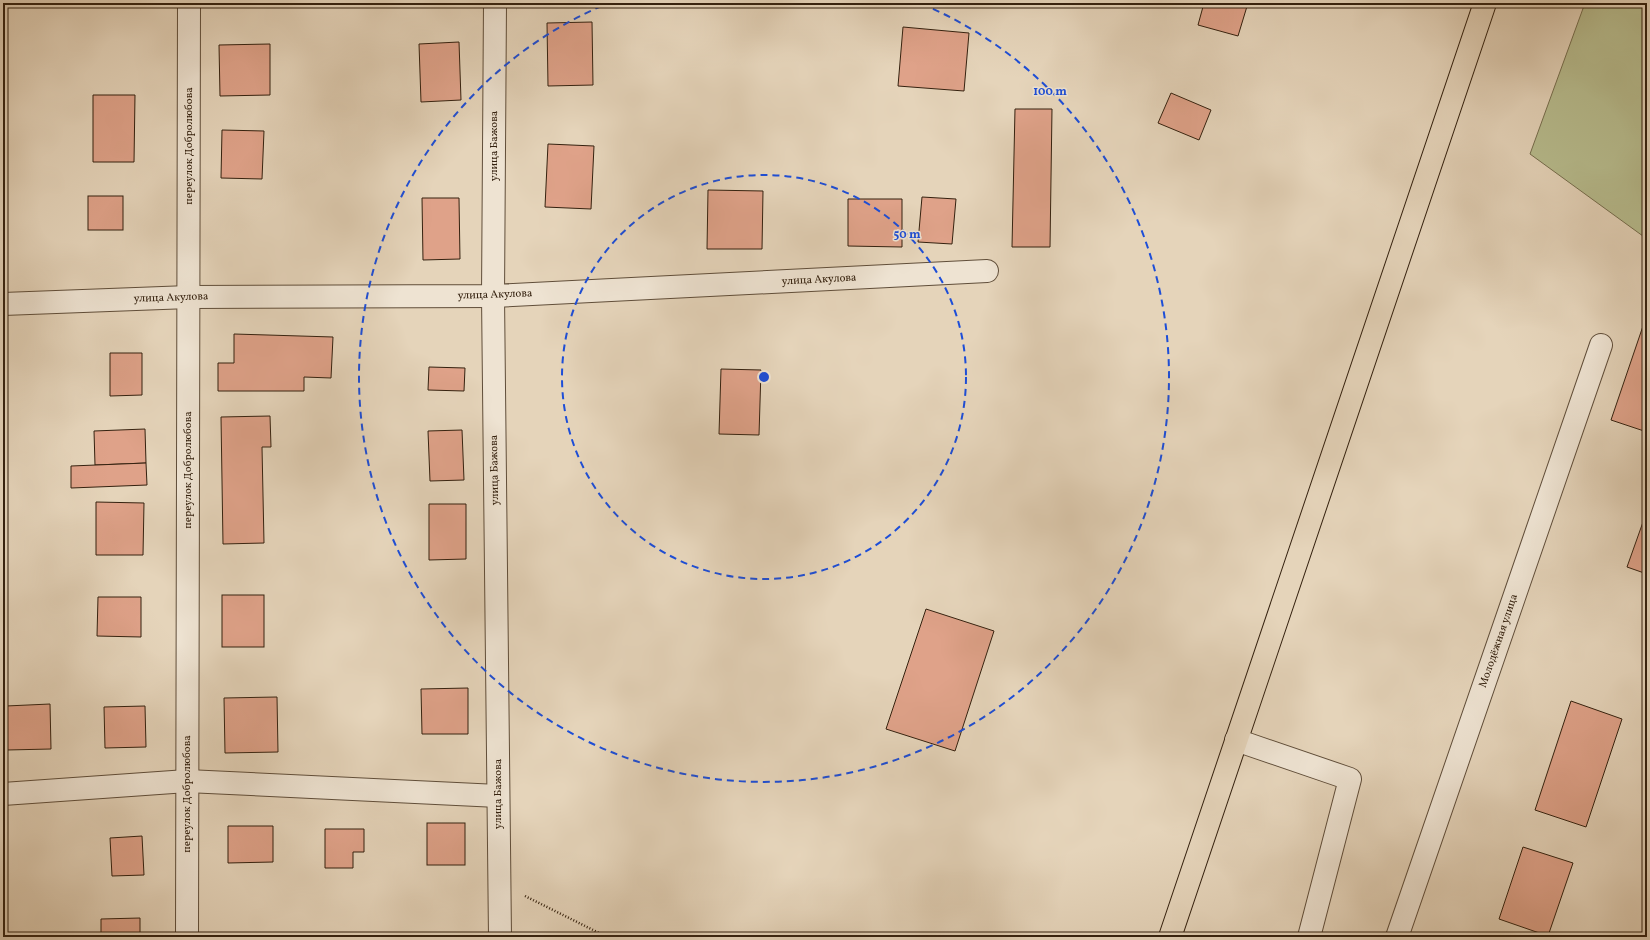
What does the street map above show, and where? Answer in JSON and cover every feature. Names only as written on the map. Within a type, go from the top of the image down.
[{"type":"main road","points":[[1170,937],[1485,3]]},
{"type":"street","name":"переулок Добролюбова","points":[[187,937],[189,3]]},
{"type":"street","name":"улица Бажова","points":[[495,3],[493,296],[498,882],[500,937]]},
{"type":"street","name":"улица Акулова","points":[[3,304],[189,297],[493,296],[987,271]]},
{"type":"street","name":"Молодёжная улица","points":[[1397,937],[1601,345]]},
{"type":"street","points":[[1236,740],[1350,779],[1313,935]]},
{"type":"street","points":[[3,794],[187,781],[498,796]]},
{"type":"path","points":[[498,882],[607,937]]},
{"type":"green space","points":[[1585,3],[1647,3],[1647,239],[1530,154]]},
{"type":"building","points":[[911,3],[955,3],[954,7]]},
{"type":"building","points":[[1204,3],[1248,3],[1238,36],[1198,25]]},
{"type":"building","points":[[592,22],[593,85],[548,86],[547,23]]},
{"type":"building","points":[[903,27],[969,33],[964,91],[898,86]]},
{"type":"building","points":[[459,42],[461,100],[421,102],[419,44]]},
{"type":"building","points":[[270,44],[270,95],[220,96],[219,45]]},
{"type":"building","points":[[1171,93],[1211,110],[1199,140],[1158,123]]},
{"type":"building","points":[[93,95],[135,95],[134,162],[93,162]]},
{"type":"building","points":[[1015,109],[1052,109],[1050,247],[1012,247]]},
{"type":"building","points":[[222,130],[264,131],[262,179],[221,178]]},
{"type":"building","points":[[548,144],[594,146],[591,209],[545,207]]},
{"type":"building","points":[[708,190],[763,191],[762,249],[707,249]]},
{"type":"building","points":[[88,196],[123,196],[123,230],[88,230]]},
{"type":"building","points":[[922,197],[956,199],[952,244],[918,242]]},
{"type":"building","points":[[422,198],[459,198],[460,259],[423,260]]},
{"type":"building","points":[[848,199],[902,199],[902,247],[848,246]]},
{"type":"building","points":[[1643,326],[1647,327],[1647,432],[1611,420]]},
{"type":"building","points":[[234,334],[333,337],[331,378],[304,377],[304,391],[218,391],[218,363],[234,363]]},
{"type":"building","points":[[110,353],[142,353],[142,395],[110,396]]},
{"type":"building","points":[[429,367],[465,368],[464,391],[428,390]]},
{"type":"building","points":[[721,369],[761,370],[759,435],[719,434]]},
{"type":"building","points":[[270,416],[271,447],[262,447],[264,543],[223,544],[221,417]]},
{"type":"building","points":[[145,429],[146,463],[95,465],[94,431]]},
{"type":"building","points":[[462,430],[464,480],[430,481],[428,431]]},
{"type":"building","points":[[146,463],[147,485],[71,488],[71,466]]},
{"type":"building","points":[[96,502],[144,503],[143,555],[96,555]]},
{"type":"building","points":[[429,504],[466,504],[466,559],[429,560]]},
{"type":"building","points":[[1643,522],[1647,523],[1647,574],[1627,567]]},
{"type":"building","points":[[222,595],[264,595],[264,647],[222,647]]},
{"type":"building","points":[[98,597],[141,597],[141,637],[97,636]]},
{"type":"building","points":[[926,609],[994,631],[955,751],[886,729]]},
{"type":"building","points":[[468,688],[468,734],[422,734],[421,689]]},
{"type":"building","points":[[277,697],[278,752],[225,753],[224,698]]},
{"type":"building","points":[[1571,701],[1622,719],[1586,827],[1535,810]]},
{"type":"building","points":[[50,704],[51,749],[7,750],[6,706]]},
{"type":"building","points":[[145,706],[146,747],[105,748],[104,707]]},
{"type":"building","points":[[427,823],[465,823],[465,865],[427,865]]},
{"type":"building","points":[[228,826],[273,826],[273,862],[228,863]]},
{"type":"building","points":[[325,829],[364,829],[364,852],[353,852],[353,868],[325,868]]},
{"type":"building","points":[[142,836],[144,875],[112,876],[110,838]]},
{"type":"building","points":[[1523,847],[1573,863],[1548,936],[1499,919]]},
{"type":"building","points":[[140,918],[140,937],[101,937],[101,919]]}]
